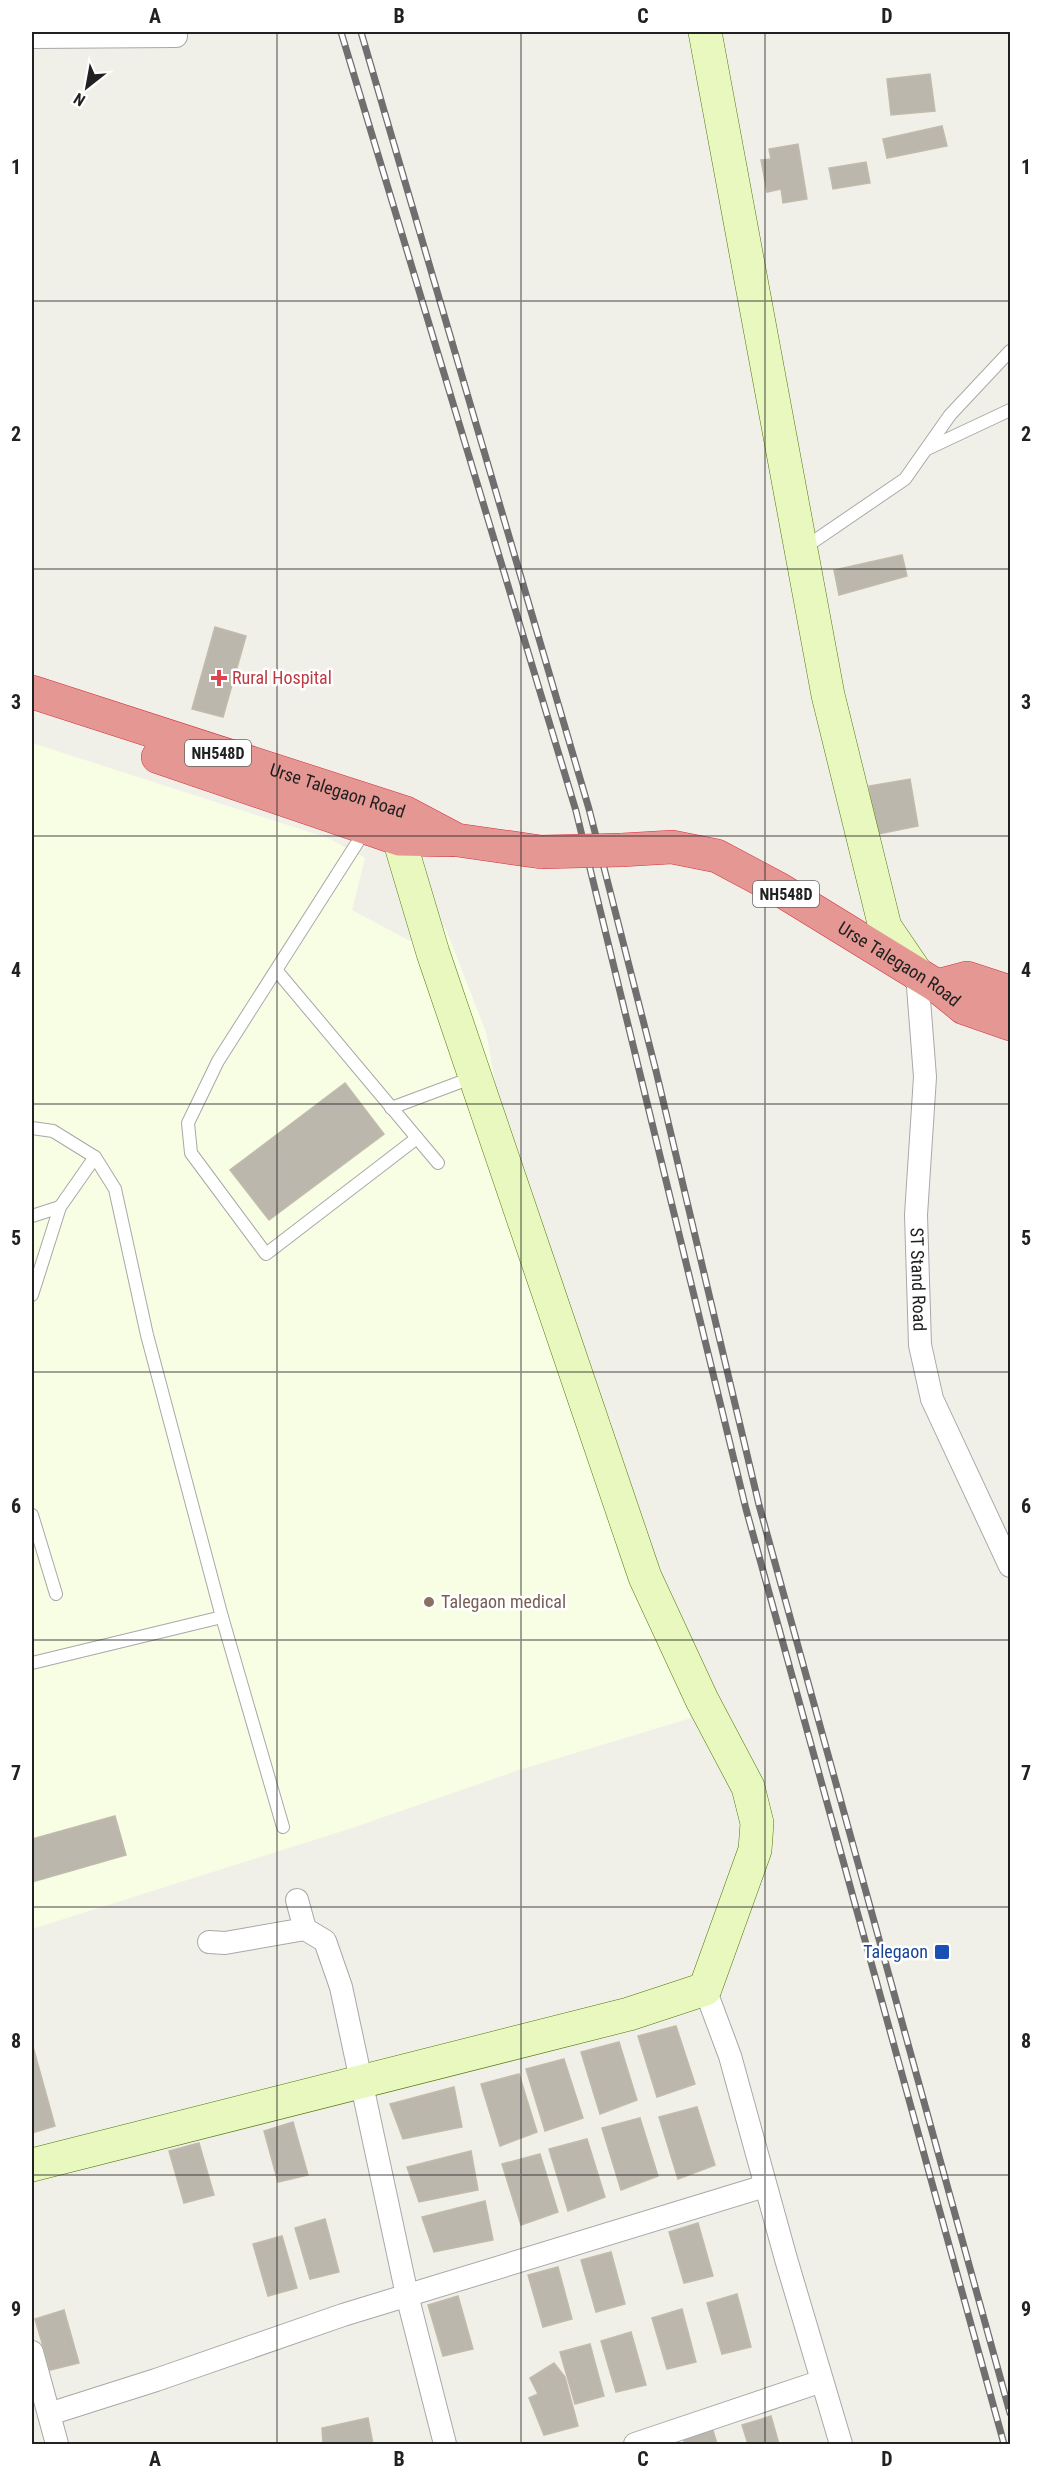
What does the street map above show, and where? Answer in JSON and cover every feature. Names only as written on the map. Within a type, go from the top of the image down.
[{"type":"highway","name":"Urse Talegaon Road","points":[[32,692],[406,813],[457,840],[541,852],[672,847],[717,856],[940,979],[964,1008],[1011,1024]]},
{"type":"highway","name":"Urse Talegaon Road","points":[[32,715],[399,839]]},
{"type":"highway","name":"NH548D","points":[[399,839],[457,840]]},
{"type":"highway","name":"NH548D","points":[[940,979],[1011,992]]},
{"type":"street","points":[[705,32],[828,695],[885,927],[940,979]]},
{"type":"street","points":[[32,38],[176,36]]},
{"type":"street","points":[[399,839],[433,953],[645,1577],[702,1700],[748,1787],[758,1823],[750,1869],[705,1989],[730,2056],[765,2186],[842,2445]]},
{"type":"street","name":"ST Stand Road","points":[[940,979],[925,1077],[916,1215],[920,1345],[932,1399],[1011,1566]]},
{"type":"street","points":[[297,1900],[305,1929]]},
{"type":"street","points":[[209,1942],[225,1943],[305,1929],[325,1941],[333,1958],[407,2295],[444,2445]]},
{"type":"street","points":[[32,2165],[629,2014],[705,1989]]},
{"type":"street","points":[[50,2414],[407,2295],[765,2186]]},
{"type":"street","points":[[32,2352],[57,2445]]},
{"type":"street","points":[[635,2445],[822,2381]]},
{"type":"lane","points":[[801,551],[905,479],[950,415],[1011,351]]},
{"type":"lane","points":[[926,449],[1011,410]]},
{"type":"lane","points":[[367,828],[218,1061],[188,1123],[191,1154],[266,1254],[417,1138]]},
{"type":"lane","points":[[277,972],[438,1163]]},
{"type":"lane","points":[[391,1108],[475,1076]]},
{"type":"lane","points":[[32,1128],[53,1131],[95,1157],[115,1189],[147,1335],[222,1617],[283,1827]]},
{"type":"lane","points":[[32,1295],[60,1207],[95,1157]]},
{"type":"lane","points":[[32,1216],[60,1207]]},
{"type":"lane","points":[[32,1515],[56,1594]]},
{"type":"lane","points":[[32,1663],[222,1617]]},
{"type":"shaded area","points":[[32,743],[328,838],[365,858],[352,910],[410,941],[445,927],[486,1032],[510,1164],[633,1556],[691,1718],[519,1770],[352,1828],[32,1929]]},
{"type":"building","points":[[930,74],[935,111],[891,115],[887,79]]},
{"type":"building","points":[[942,126],[947,146],[887,158],[883,139]]},
{"type":"building","points":[[798,144],[807,199],[783,203],[781,189],[767,192],[761,160],[771,159],[769,149]]},
{"type":"building","points":[[866,162],[870,183],[833,189],[829,168]]},
{"type":"building","points":[[902,555],[907,576],[839,595],[834,570]]},
{"type":"building","points":[[215,627],[246,636],[223,717],[192,709]]},
{"type":"building","points":[[910,779],[918,826],[878,834],[869,786]]},
{"type":"building","points":[[345,1083],[384,1134],[269,1220],[230,1170]]},
{"type":"building","points":[[115,1816],[126,1855],[32,1882],[32,1839]]},
{"type":"building","points":[[676,2026],[695,2084],[657,2097],[638,2036]]},
{"type":"building","points":[[619,2042],[637,2100],[600,2114],[581,2052]]},
{"type":"building","points":[[32,2043],[55,2126],[32,2133]]},
{"type":"building","points":[[564,2059],[583,2118],[545,2131],[526,2069]]},
{"type":"building","points":[[519,2074],[537,2132],[500,2146],[481,2084]]},
{"type":"building","points":[[454,2087],[462,2127],[403,2139],[390,2104]]},
{"type":"building","points":[[697,2107],[715,2165],[678,2179],[659,2117]]},
{"type":"building","points":[[640,2118],[658,2176],[621,2190],[602,2128]]},
{"type":"building","points":[[293,2122],[308,2175],[278,2182],[264,2131]]},
{"type":"building","points":[[587,2139],[605,2197],[568,2211],[549,2149]]},
{"type":"building","points":[[199,2143],[214,2195],[184,2203],[169,2151]]},
{"type":"building","points":[[471,2151],[478,2190],[419,2202],[407,2167]]},
{"type":"building","points":[[540,2154],[558,2212],[521,2225],[502,2164]]},
{"type":"building","points":[[485,2201],[493,2240],[434,2252],[422,2217]]},
{"type":"building","points":[[325,2219],[339,2272],[310,2279],[295,2228]]},
{"type":"building","points":[[698,2223],[713,2276],[684,2283],[669,2232]]},
{"type":"building","points":[[282,2236],[297,2288],[268,2296],[253,2244]]},
{"type":"building","points":[[611,2252],[625,2304],[596,2312],[581,2260]]},
{"type":"building","points":[[558,2267],[572,2319],[543,2327],[528,2275]]},
{"type":"building","points":[[737,2294],[751,2347],[722,2354],[707,2303]]},
{"type":"building","points":[[458,2296],[473,2349],[443,2356],[428,2305]]},
{"type":"building","points":[[682,2309],[696,2362],[667,2369],[652,2318]]},
{"type":"building","points":[[64,2310],[79,2363],[50,2370],[35,2319]]},
{"type":"building","points":[[631,2332],[646,2385],[616,2392],[601,2341]]},
{"type":"building","points":[[590,2344],[604,2396],[575,2404],[560,2352]]},
{"type":"building","points":[[554,2363],[565,2377],[578,2426],[544,2435],[529,2398],[538,2394],[530,2378]]},
{"type":"building","points":[[771,2416],[779,2444],[748,2444],[742,2425]]},
{"type":"building","points":[[368,2418],[373,2444],[323,2444],[322,2428]]},
{"type":"building","points":[[712,2427],[717,2444],[685,2444],[682,2436]]},
{"type":"railway","points":[[341,32],[576,811],[746,1509],[1004,2444]]},
{"type":"railway","points":[[361,32],[589,809],[656,1071],[759,1505],[1010,2413]]},
{"type":"place","name":"Rural Hospital","points":[[219,678]]},
{"type":"place","name":"Talegaon medical","points":[[429,1602]]},
{"type":"place","name":"Talegaon","points":[[942,1952]]}]
